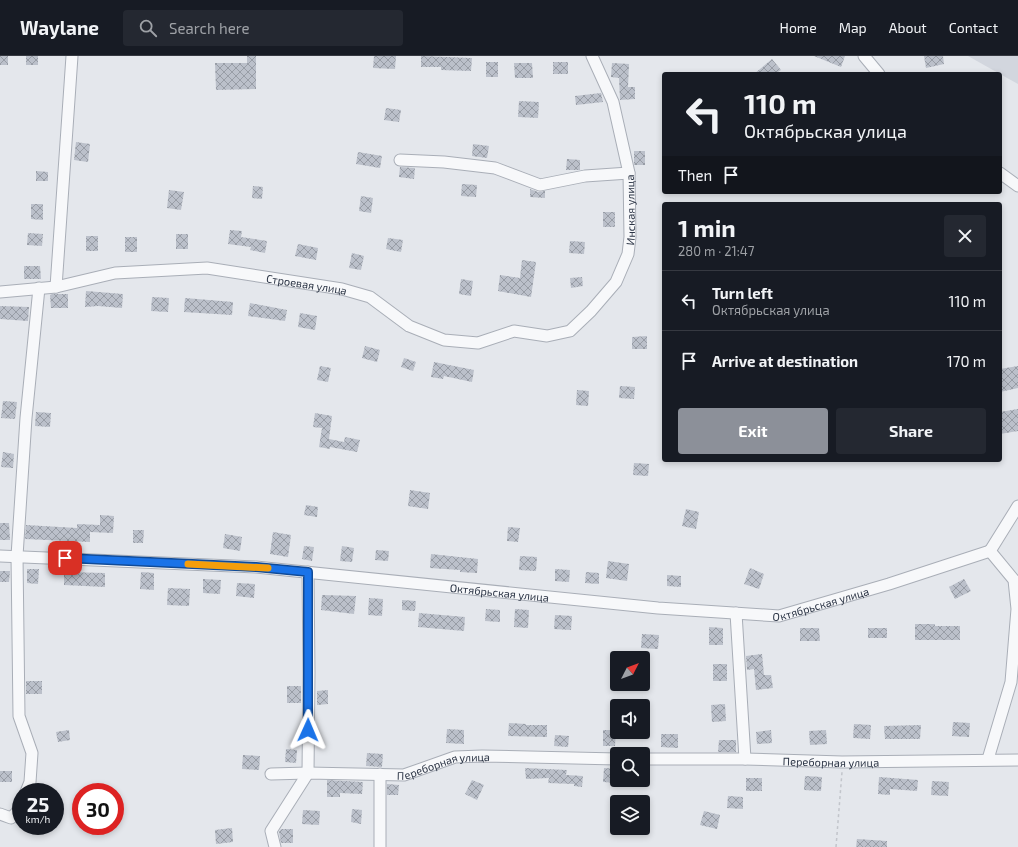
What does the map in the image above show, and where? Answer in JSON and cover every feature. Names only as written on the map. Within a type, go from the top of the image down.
[{"type":"street","points":[[56,287],[72,56]]},
{"type":"street","name":"Инская улица","points":[[591,311],[616,282],[628,254],[630,237],[629,173],[613,102],[592,56]]},
{"type":"street","points":[[864,56],[877,72]]},
{"type":"street","points":[[400,160],[444,162],[494,168],[540,186],[585,176],[629,173]]},
{"type":"street","points":[[1002,174],[1018,186]]},
{"type":"street","name":"Строевая улица","points":[[0,292],[56,287],[115,273],[207,268],[342,289],[370,297],[409,326],[444,340],[478,343],[514,331],[547,336],[570,331],[591,311]]},
{"type":"street","points":[[30,783],[32,753],[18,716],[17,556],[26,418],[39,288]]},
{"type":"street","points":[[988,759],[1011,682],[1017,609],[1016,579],[990,551],[1018,506]]},
{"type":"street","name":"Октябрьская улица","points":[[0,556],[256,567],[658,608],[779,616],[889,584],[990,551]]},
{"type":"street","points":[[275,847],[271,831],[308,773],[308,572]]},
{"type":"street","points":[[736,613],[745,759]]},
{"type":"street","name":"Переборная улица","points":[[271,774],[308,773],[404,775],[455,757],[482,756],[610,759]]},
{"type":"street","name":"Переборная улица","points":[[650,759],[745,759],[842,762],[988,759],[1018,760]]},
{"type":"street","points":[[380,774],[380,847]]},
{"type":"street","points":[[0,814],[11,818],[12,817]]},
{"type":"path","points":[[836,847],[842,762]]},
{"type":"shaded area","points":[[968,56],[1018,56],[1018,84],[1002,75],[1002,72],[996,72]]},
{"type":"building","points":[[0,56],[8,56],[8,65],[0,65]]},
{"type":"building","points":[[26,56],[38,56],[38,65],[26,65]]},
{"type":"building","points":[[247,56],[256,56],[256,89],[216,90],[215,63],[247,63]]},
{"type":"building","points":[[374,56],[396,56],[395,69],[373,68]]},
{"type":"building","points":[[421,56],[472,58],[471,71],[441,70],[441,67],[421,67]]},
{"type":"building","points":[[814,56],[845,56],[841,67]]},
{"type":"building","points":[[924,56],[943,56],[944,64],[926,68]]},
{"type":"building","points":[[772,59],[781,70],[778,72],[756,72]]},
{"type":"building","points":[[486,62],[498,62],[498,77],[486,77]]},
{"type":"building","points":[[553,62],[568,62],[568,74],[553,74]]},
{"type":"building","points":[[514,63],[532,63],[533,78],[515,78]]},
{"type":"building","points":[[612,63],[629,64],[628,87],[635,87],[635,99],[620,100],[619,78],[611,77]]},
{"type":"building","points":[[601,93],[603,102],[576,105],[575,96]]},
{"type":"building","points":[[519,101],[539,102],[538,118],[518,117]]},
{"type":"building","points":[[386,108],[401,110],[399,122],[384,120]]},
{"type":"building","points":[[76,142],[90,144],[88,162],[74,160]]},
{"type":"building","points":[[473,144],[489,146],[487,158],[472,156]]},
{"type":"building","points":[[634,151],[645,151],[645,165],[634,165]]},
{"type":"building","points":[[358,152],[382,156],[380,168],[356,164]]},
{"type":"building","points":[[567,159],[580,160],[580,170],[566,170]]},
{"type":"building","points":[[400,167],[415,168],[414,179],[399,177]]},
{"type":"building","points":[[36,171],[48,172],[48,181],[36,181]]},
{"type":"building","points":[[462,184],[477,185],[476,197],[461,196]]},
{"type":"building","points":[[253,186],[263,187],[262,199],[252,198]]},
{"type":"building","points":[[530,189],[538,192],[545,191],[545,198],[530,197]]},
{"type":"building","points":[[169,190],[184,192],[181,210],[167,208]]},
{"type":"building","points":[[361,196],[373,198],[371,213],[359,211]]},
{"type":"building","points":[[31,204],[43,204],[43,220],[31,219]]},
{"type":"building","points":[[603,212],[615,212],[615,227],[603,227]]},
{"type":"building","points":[[230,230],[242,231],[241,237],[267,241],[265,253],[250,250],[251,247],[228,244]]},
{"type":"building","points":[[28,233],[43,234],[42,246],[27,245]]},
{"type":"building","points":[[176,234],[188,234],[188,249],[176,249]]},
{"type":"building","points":[[86,236],[98,236],[98,251],[86,251]]},
{"type":"building","points":[[125,237],[137,237],[137,252],[125,252]]},
{"type":"building","points":[[388,238],[403,240],[401,252],[386,249]]},
{"type":"building","points":[[570,241],[585,242],[584,254],[569,253]]},
{"type":"building","points":[[298,244],[318,248],[316,260],[295,256]]},
{"type":"building","points":[[352,253],[364,256],[361,270],[349,268]]},
{"type":"building","points":[[522,260],[536,262],[531,297],[498,291],[500,275],[520,278]]},
{"type":"building","points":[[24,266],[40,266],[41,279],[24,279]]},
{"type":"building","points":[[582,277],[583,286],[571,288],[570,278]]},
{"type":"building","points":[[461,279],[473,281],[471,296],[459,294]]},
{"type":"building","points":[[86,291],[123,294],[122,308],[98,306],[85,307]]},
{"type":"building","points":[[68,294],[68,308],[51,308],[50,295]]},
{"type":"building","points":[[152,297],[169,298],[168,312],[151,311]]},
{"type":"building","points":[[185,298],[233,302],[232,315],[184,312]]},
{"type":"building","points":[[250,303],[287,310],[285,321],[248,316]]},
{"type":"building","points":[[0,306],[29,307],[28,321],[0,319]]},
{"type":"building","points":[[300,313],[317,316],[315,330],[298,327]]},
{"type":"building","points":[[647,336],[647,349],[632,349],[632,337]]},
{"type":"building","points":[[365,346],[380,350],[377,362],[362,358]]},
{"type":"building","points":[[404,358],[416,362],[413,371],[401,367]]},
{"type":"building","points":[[434,362],[474,370],[472,382],[444,376],[443,379],[431,377]]},
{"type":"building","points":[[320,366],[331,368],[328,382],[317,380]]},
{"type":"building","points":[[1018,366],[1018,388],[1002,392],[1002,369]]},
{"type":"building","points":[[620,386],[635,387],[634,399],[619,398]]},
{"type":"building","points":[[577,390],[589,391],[588,406],[576,405]]},
{"type":"building","points":[[3,401],[17,402],[15,419],[1,418]]},
{"type":"building","points":[[1018,409],[1018,431],[1002,434],[1002,412]]},
{"type":"building","points":[[36,412],[51,413],[50,427],[35,426]]},
{"type":"building","points":[[315,413],[332,416],[329,439],[344,442],[345,437],[360,440],[357,452],[330,447],[330,449],[319,447],[322,428],[313,427]]},
{"type":"building","points":[[3,452],[14,454],[13,468],[1,467]]},
{"type":"building","points":[[634,463],[649,464],[648,476],[633,475]]},
{"type":"building","points":[[410,490],[430,493],[428,509],[408,506]]},
{"type":"building","points":[[306,505],[318,507],[317,517],[304,515]]},
{"type":"building","points":[[686,509],[699,512],[696,529],[682,526]]},
{"type":"building","points":[[100,515],[114,516],[113,533],[90,532],[90,542],[25,539],[26,525],[77,528],[77,524],[100,525]]},
{"type":"building","points":[[0,523],[9,523],[10,540],[0,540]]},
{"type":"building","points":[[508,527],[520,528],[518,542],[507,541]]},
{"type":"building","points":[[133,530],[144,530],[143,543],[133,543]]},
{"type":"building","points":[[273,532],[291,535],[288,557],[270,554]]},
{"type":"building","points":[[225,534],[242,537],[240,551],[223,548]]},
{"type":"building","points":[[304,546],[314,547],[312,561],[302,559]]},
{"type":"building","points":[[342,546],[354,548],[352,562],[340,561]]},
{"type":"building","points":[[376,550],[389,551],[388,561],[375,560]]},
{"type":"building","points":[[431,554],[478,559],[477,573],[430,568]]},
{"type":"building","points":[[520,556],[537,557],[536,571],[519,570]]},
{"type":"building","points":[[608,561],[629,564],[627,581],[606,578]]},
{"type":"building","points":[[750,568],[764,574],[759,589],[744,584]]},
{"type":"building","points":[[27,569],[39,569],[38,584],[27,583]]},
{"type":"building","points":[[555,569],[570,570],[569,582],[555,581]]},
{"type":"building","points":[[0,571],[10,571],[9,582],[0,582]]},
{"type":"building","points":[[64,572],[105,573],[105,587],[64,585]]},
{"type":"building","points":[[141,572],[154,573],[154,590],[140,589]]},
{"type":"building","points":[[586,572],[599,573],[599,584],[585,583]]},
{"type":"building","points":[[667,575],[681,576],[681,587],[667,586]]},
{"type":"building","points":[[203,579],[221,580],[220,594],[203,593]]},
{"type":"building","points":[[964,579],[971,591],[955,599],[949,587]]},
{"type":"building","points":[[237,583],[255,584],[254,598],[236,596]]},
{"type":"building","points":[[168,588],[190,589],[189,606],[167,605]]},
{"type":"building","points":[[322,595],[356,596],[354,614],[321,610]]},
{"type":"building","points":[[369,598],[383,599],[382,616],[368,615]]},
{"type":"building","points":[[402,600],[416,601],[415,611],[402,610]]},
{"type":"building","points":[[486,609],[500,610],[500,622],[485,621]]},
{"type":"building","points":[[515,609],[529,610],[528,628],[514,627]]},
{"type":"building","points":[[419,613],[465,617],[464,631],[418,627]]},
{"type":"building","points":[[555,615],[572,616],[571,630],[554,629]]},
{"type":"building","points":[[915,624],[960,626],[960,640],[915,640]]},
{"type":"building","points":[[709,627],[723,628],[723,645],[709,645]]},
{"type":"building","points":[[800,628],[819,628],[820,641],[800,641]]},
{"type":"building","points":[[868,628],[887,628],[887,638],[868,638]]},
{"type":"building","points":[[642,634],[659,635],[658,649],[641,648]]},
{"type":"building","points":[[762,654],[764,675],[771,675],[773,688],[756,690],[754,669],[747,670],[746,656]]},
{"type":"building","points":[[713,664],[727,664],[727,681],[713,681]]},
{"type":"building","points":[[26,681],[42,681],[42,694],[26,694]]},
{"type":"building","points":[[287,686],[301,686],[301,703],[287,703]]},
{"type":"building","points":[[328,690],[328,704],[317,705],[317,691]]},
{"type":"building","points":[[725,704],[726,721],[712,722],[711,705]]},
{"type":"building","points":[[953,722],[970,723],[969,737],[952,736]]},
{"type":"building","points":[[509,723],[547,725],[547,737],[508,736]]},
{"type":"building","points":[[854,724],[871,725],[870,739],[853,738]]},
{"type":"building","points":[[921,725],[920,739],[885,739],[884,726]]},
{"type":"building","points":[[447,729],[464,730],[464,744],[446,743]]},
{"type":"building","points":[[69,730],[70,740],[58,742],[56,732]]},
{"type":"building","points":[[603,730],[610,730],[610,739],[615,739],[615,746],[603,746]]},
{"type":"building","points":[[771,730],[772,743],[757,744],[756,732]]},
{"type":"building","points":[[826,730],[827,744],[810,745],[809,731]]},
{"type":"building","points":[[661,734],[678,734],[678,748],[661,747]]},
{"type":"building","points":[[555,735],[569,736],[568,747],[554,746]]},
{"type":"building","points":[[719,740],[736,740],[736,752],[718,752]]},
{"type":"building","points":[[286,749],[297,750],[296,763],[285,762]]},
{"type":"building","points":[[367,753],[383,754],[382,767],[366,766]]},
{"type":"building","points":[[243,755],[260,756],[259,770],[242,769]]},
{"type":"building","points":[[525,768],[567,770],[566,775],[583,776],[582,787],[574,786],[574,784],[548,783],[549,778],[526,779]]},
{"type":"building","points":[[604,768],[610,768],[610,782],[603,782]]},
{"type":"building","points":[[0,771],[12,771],[12,782],[0,782]]},
{"type":"building","points":[[805,776],[822,777],[821,791],[804,790]]},
{"type":"building","points":[[879,777],[918,780],[917,791],[890,789],[890,795],[878,794]]},
{"type":"building","points":[[746,778],[762,778],[762,791],[746,791]]},
{"type":"building","points":[[327,780],[363,782],[362,794],[340,793],[340,797],[327,797]]},
{"type":"building","points":[[472,780],[484,785],[477,800],[465,794]]},
{"type":"building","points":[[932,781],[949,782],[948,796],[931,795]]},
{"type":"building","points":[[387,784],[399,785],[398,795],[387,795]]},
{"type":"building","points":[[728,796],[743,797],[743,809],[727,808]]},
{"type":"building","points":[[352,809],[362,810],[361,824],[351,822]]},
{"type":"building","points":[[303,810],[320,811],[319,825],[302,824]]},
{"type":"building","points":[[704,811],[720,815],[717,829],[700,825]]},
{"type":"building","points":[[232,828],[233,842],[216,844],[215,830]]},
{"type":"building","points":[[281,829],[293,829],[293,843],[281,843],[279,832]]},
{"type":"building","points":[[857,839],[887,841],[887,847],[856,847]]},
{"type":"slow traffic","points":[[188,564],[268,568]]},
{"type":"route","points":[[65,558],[256,567],[308,572],[308,730]]}]
